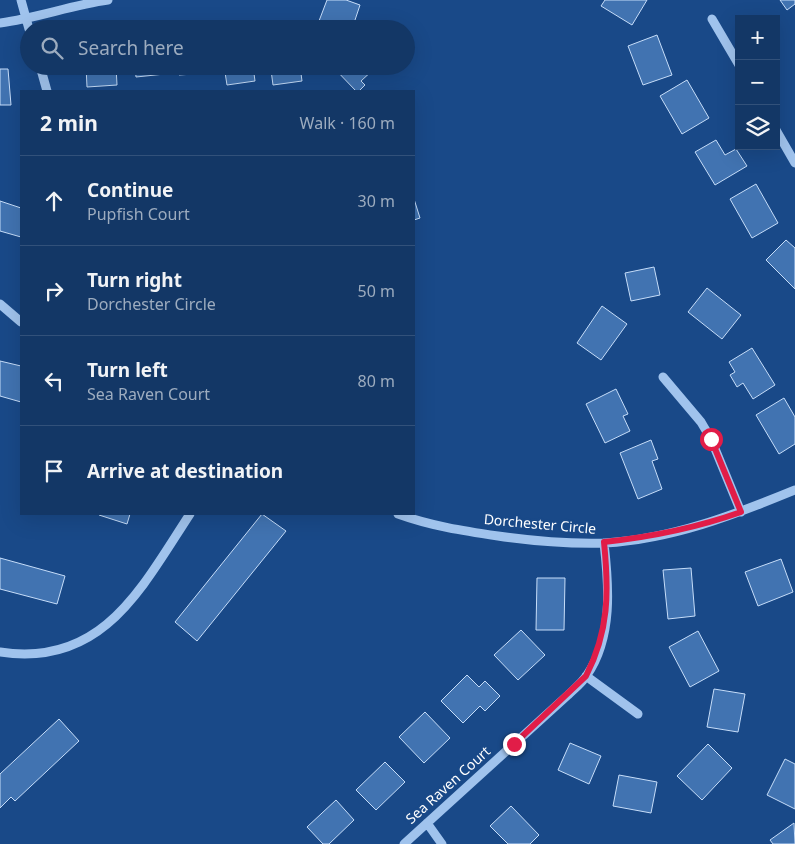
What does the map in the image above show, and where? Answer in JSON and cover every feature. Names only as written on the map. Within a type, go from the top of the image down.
[{"type":"street","points":[[21,0],[26,20],[79,5],[108,0]]},
{"type":"street","points":[[712,19],[736,60]]},
{"type":"street","points":[[0,23],[20,21]]},
{"type":"street","points":[[43,75],[47,90]]},
{"type":"street","points":[[780,137],[795,162]]},
{"type":"street","points":[[0,304],[20,321]]},
{"type":"street","points":[[663,377],[701,422],[711,439],[741,512]]},
{"type":"street","name":"Dorchester Circle","points":[[401,515],[420,522],[451,529],[493,535],[546,541],[604,542],[644,538],[679,531],[741,512],[795,490]]},
{"type":"street","points":[[0,652],[21,655],[63,649],[86,639],[105,627],[128,605],[148,579],[189,515]]},
{"type":"street","name":"Sea Raven Court","points":[[404,844],[586,676],[599,647],[606,617],[608,579],[604,542]]},
{"type":"street","points":[[586,676],[638,714]]},
{"type":"street","points":[[427,823],[442,844]]},
{"type":"building","points":[[327,0],[346,0],[360,5],[355,20],[319,20]]},
{"type":"building","points":[[605,0],[647,0],[632,25],[601,6]]},
{"type":"building","points":[[780,0],[795,0],[795,4],[787,10]]},
{"type":"building","points":[[657,35],[672,75],[643,85],[628,46]]},
{"type":"building","points":[[0,69],[8,69],[11,105],[0,105]]},
{"type":"building","points":[[86,75],[116,75],[117,85],[87,87]]},
{"type":"building","points":[[136,75],[155,75],[136,77]]},
{"type":"building","points":[[225,75],[254,75],[255,81],[227,85]]},
{"type":"building","points":[[272,75],[301,75],[302,81],[273,85]]},
{"type":"building","points":[[341,75],[368,75],[361,81],[365,85],[360,90],[355,90]]},
{"type":"building","points":[[687,80],[709,118],[682,134],[660,96]]},
{"type":"building","points":[[716,140],[725,155],[737,150],[747,166],[715,185],[695,152]]},
{"type":"building","points":[[756,184],[778,223],[752,238],[730,199]]},
{"type":"building","points":[[0,201],[20,208],[20,237],[0,231]]},
{"type":"building","points":[[415,202],[420,218],[415,220]]},
{"type":"building","points":[[786,240],[795,248],[795,289],[766,260]]},
{"type":"building","points":[[654,267],[660,295],[631,301],[625,273]]},
{"type":"building","points":[[707,288],[741,315],[722,339],[688,312]]},
{"type":"building","points":[[602,306],[627,324],[601,360],[577,343]]},
{"type":"building","points":[[752,348],[775,385],[753,399],[743,383],[737,387],[730,375],[735,372],[729,362]]},
{"type":"building","points":[[0,361],[20,366],[20,402],[0,396]]},
{"type":"building","points":[[616,389],[628,414],[623,416],[630,431],[605,443],[586,404]]},
{"type":"building","points":[[784,398],[795,417],[795,444],[779,454],[756,415]]},
{"type":"building","points":[[651,440],[658,459],[652,461],[662,489],[638,499],[620,453]]},
{"type":"building","points":[[99,515],[130,515],[127,524]]},
{"type":"building","points":[[261,515],[286,531],[197,641],[175,622]]},
{"type":"building","points":[[0,558],[65,576],[57,604],[0,589]]},
{"type":"building","points":[[781,559],[793,592],[758,606],[745,572]]},
{"type":"building","points":[[691,568],[695,616],[668,619],[663,570]]},
{"type":"building","points":[[537,578],[565,578],[564,630],[536,630]]},
{"type":"building","points":[[521,630],[545,655],[518,680],[494,655]]},
{"type":"building","points":[[698,631],[719,671],[690,687],[669,647]]},
{"type":"building","points":[[467,675],[479,687],[485,681],[500,696],[485,711],[480,706],[463,723],[441,701]]},
{"type":"building","points":[[714,689],[745,694],[738,732],[707,727]]},
{"type":"building","points":[[425,712],[450,738],[424,763],[399,737]]},
{"type":"building","points":[[59,719],[79,741],[15,801],[11,797],[0,808],[0,774]]},
{"type":"building","points":[[570,743],[601,756],[589,784],[558,770]]},
{"type":"building","points":[[708,744],[732,768],[702,800],[677,776]]},
{"type":"building","points":[[785,759],[795,764],[795,809],[767,795]]},
{"type":"building","points":[[385,762],[405,782],[376,810],[356,790]]},
{"type":"building","points":[[619,775],[657,782],[651,813],[613,806]]},
{"type":"building","points":[[336,800],[354,820],[329,844],[323,844],[307,827]]},
{"type":"building","points":[[511,806],[539,835],[530,844],[508,844],[490,826]]},
{"type":"building","points":[[794,823],[795,844],[773,844],[770,840]]},
{"type":"route","points":[[514,744],[568,695],[586,676],[594,662],[603,632],[608,601],[604,542],[644,538],[679,531],[741,512],[711,439]]}]
